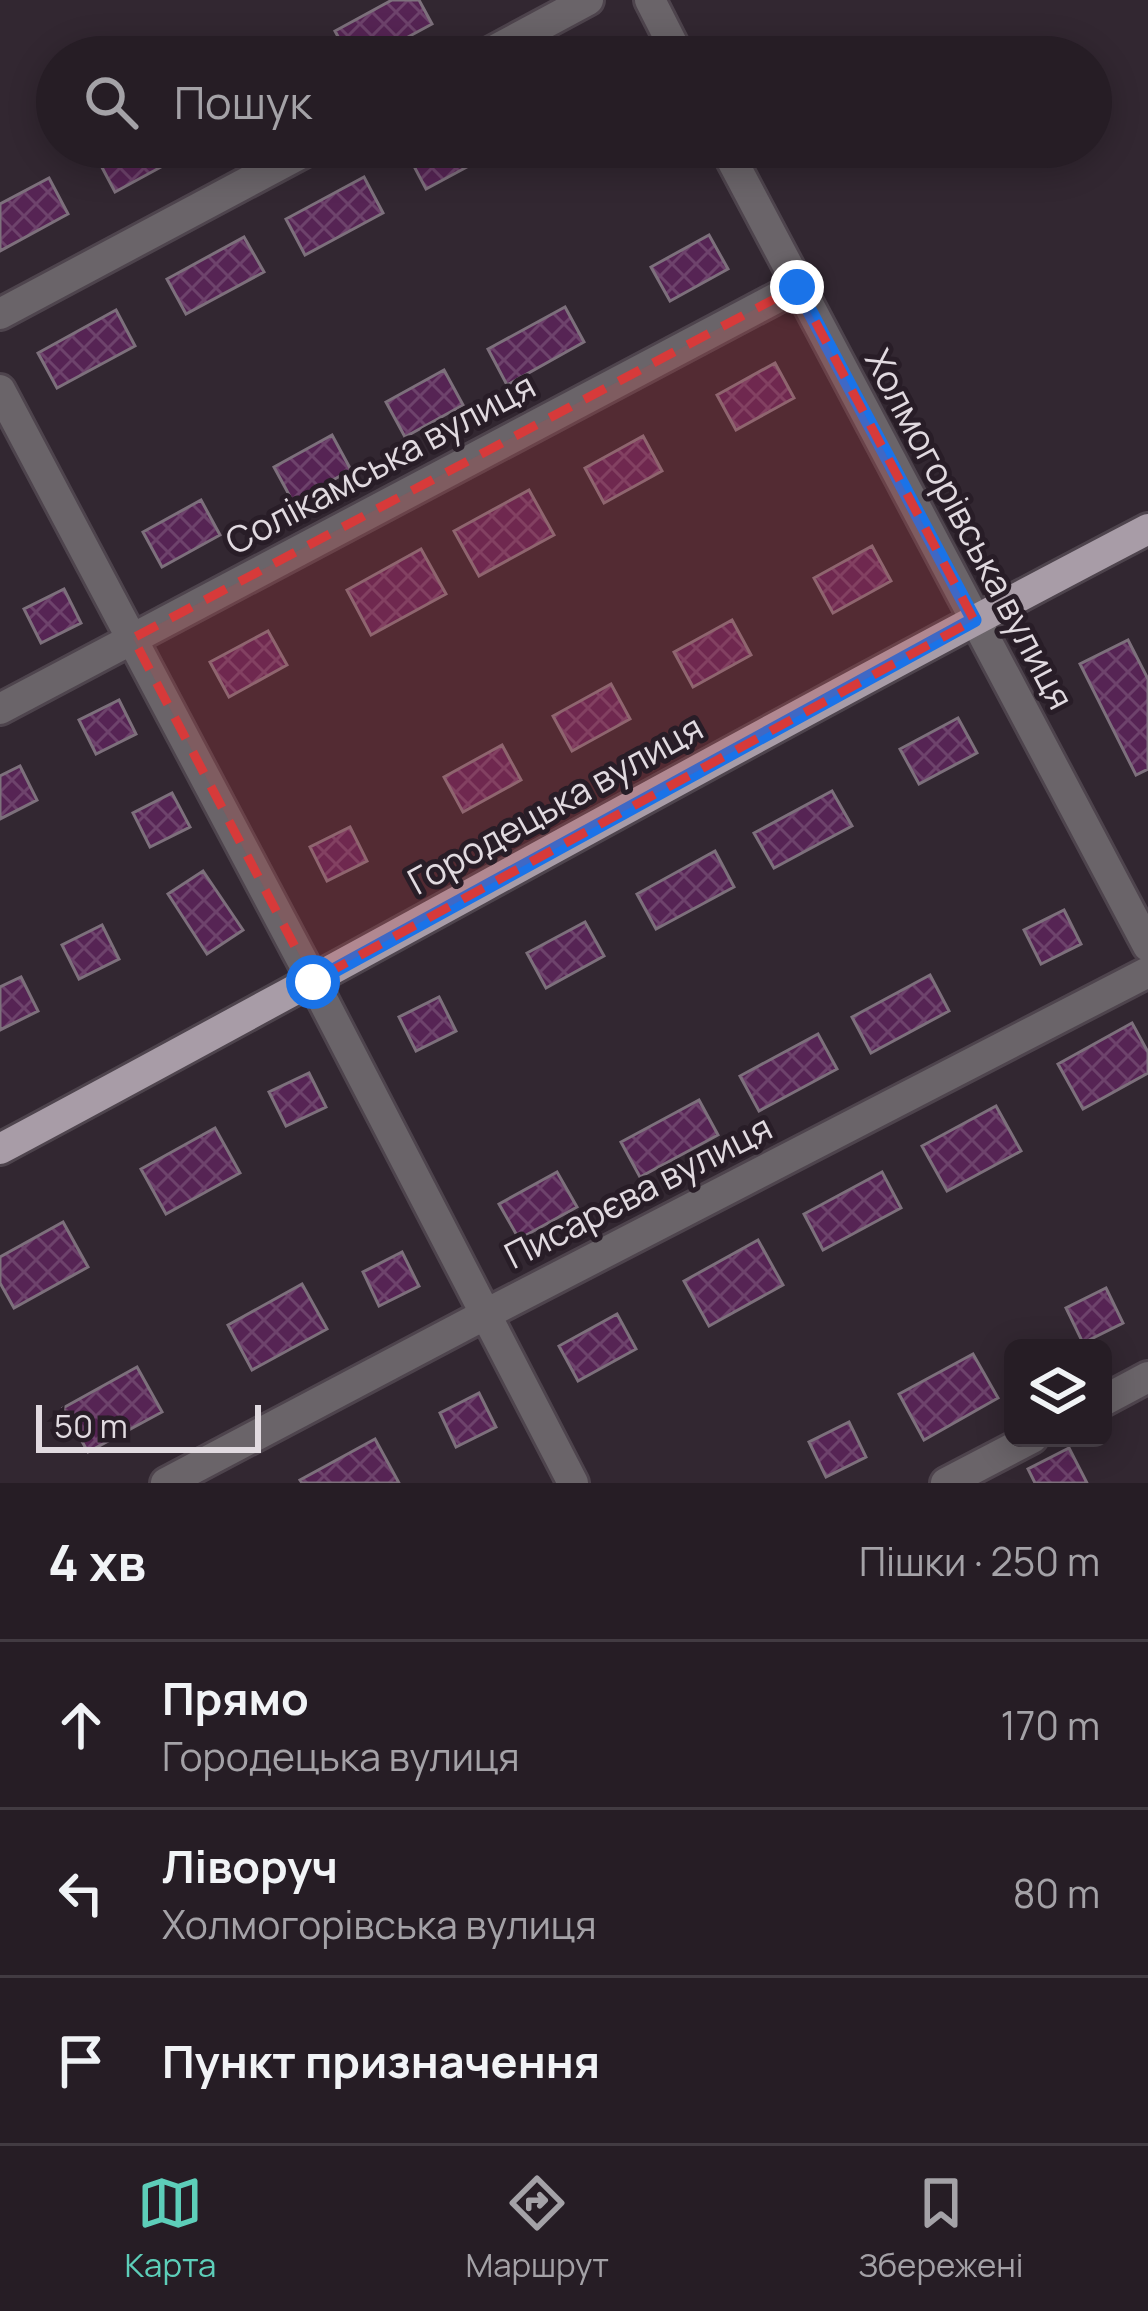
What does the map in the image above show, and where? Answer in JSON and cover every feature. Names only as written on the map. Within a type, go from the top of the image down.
[{"type":"main road","name":"Городецька вулиця","points":[[0,1149],[1148,529]]},
{"type":"street","points":[[521,36],[588,0]]},
{"type":"street","points":[[650,0],[668,36]]},
{"type":"street","points":[[0,314],[274,168]]},
{"type":"street","name":"Холмогорівська вулиця","points":[[736,168],[1148,946]]},
{"type":"street","name":"Солікамська вулиця","points":[[0,710],[797,287]]},
{"type":"street","points":[[0,390],[573,1483]]},
{"type":"street","name":"Писарєва вулиця","points":[[166,1483],[1148,972]]},
{"type":"street","points":[[1112,1396],[1148,1377]]},
{"type":"street","points":[[946,1483],[1015,1447]]},
{"type":"highlighted area","points":[[797,287],[974,620],[313,981],[133,638]]},
{"type":"building","points":[[392,0],[419,0],[432,24],[410,36],[338,36],[335,31]]},
{"type":"building","points":[[102,168],[159,168],[115,192]]},
{"type":"building","points":[[415,168],[465,168],[426,189]]},
{"type":"building","points":[[364,177],[383,213],[305,255],[286,219]]},
{"type":"building","points":[[49,178],[68,214],[0,251],[0,204]]},
{"type":"building","points":[[709,235],[728,269],[670,301],[651,267]]},
{"type":"building","points":[[244,237],[264,272],[186,314],[167,279]]},
{"type":"building","points":[[565,307],[584,342],[507,385],[488,349]]},
{"type":"building","points":[[116,310],[135,346],[57,388],[38,353]]},
{"type":"building","points":[[775,363],[794,398],[736,430],[717,395]]},
{"type":"building","points":[[444,370],[463,405],[405,437],[386,402]]},
{"type":"building","points":[[332,435],[351,470],[293,502],[274,467]]},
{"type":"building","points":[[643,436],[662,471],[604,503],[585,468]]},
{"type":"building","points":[[529,490],[554,535],[479,576],[454,531]]},
{"type":"building","points":[[201,500],[220,535],[162,567],[143,532]]},
{"type":"building","points":[[872,546],[891,581],[833,613],[814,578]]},
{"type":"building","points":[[421,549],[446,594],[371,635],[347,590]]},
{"type":"building","points":[[64,589],[81,623],[41,643],[24,609]]},
{"type":"building","points":[[732,620],[751,655],[693,687],[674,652]]},
{"type":"building","points":[[268,631],[287,665],[229,697],[210,662]]},
{"type":"building","points":[[1128,640],[1148,679],[1148,769],[1136,775],[1080,664]]},
{"type":"building","points":[[611,684],[630,719],[572,751],[553,716]]},
{"type":"building","points":[[119,700],[136,734],[96,754],[79,720]]},
{"type":"building","points":[[958,718],[977,753],[919,784],[900,749]]},
{"type":"building","points":[[502,745],[521,780],[463,812],[444,777]]},
{"type":"building","points":[[20,766],[37,800],[0,819],[0,776]]},
{"type":"building","points":[[832,791],[852,826],[774,868],[754,833]]},
{"type":"building","points":[[172,793],[190,827],[150,847],[133,813]]},
{"type":"building","points":[[350,827],[367,861],[327,881],[310,847]]},
{"type":"building","points":[[715,851],[734,887],[656,929],[637,894]]},
{"type":"building","points":[[203,871],[243,930],[207,954],[168,894]]},
{"type":"building","points":[[1064,910],[1081,944],[1041,964],[1024,930]]},
{"type":"building","points":[[585,922],[604,956],[546,988],[527,953]]},
{"type":"building","points":[[102,925],[119,959],[79,979],[62,945]]},
{"type":"building","points":[[930,975],[949,1011],[871,1053],[852,1017]]},
{"type":"building","points":[[21,977],[38,1011],[0,1030],[0,987]]},
{"type":"building","points":[[439,997],[456,1031],[416,1051],[399,1017]]},
{"type":"building","points":[[1132,1023],[1148,1052],[1148,1073],[1083,1109],[1058,1064]]},
{"type":"building","points":[[818,1034],[837,1069],[759,1111],[740,1076]]},
{"type":"building","points":[[309,1073],[326,1107],[286,1126],[269,1092]]},
{"type":"building","points":[[699,1100],[718,1135],[640,1177],[621,1142]]},
{"type":"building","points":[[996,1106],[1021,1151],[947,1191],[922,1146]]},
{"type":"building","points":[[215,1128],[240,1173],[166,1214],[141,1169]]},
{"type":"building","points":[[557,1172],[577,1207],[519,1239],[499,1204]]},
{"type":"building","points":[[882,1172],[901,1208],[823,1250],[804,1214]]},
{"type":"building","points":[[63,1222],[88,1267],[14,1308],[0,1283],[0,1257]]},
{"type":"building","points":[[758,1240],[783,1285],[709,1326],[684,1281]]},
{"type":"building","points":[[402,1252],[419,1286],[379,1306],[363,1272]]},
{"type":"building","points":[[302,1284],[327,1329],[252,1370],[228,1325]]},
{"type":"building","points":[[1106,1288],[1123,1323],[1081,1339],[1066,1308]]},
{"type":"building","points":[[617,1314],[636,1349],[578,1381],[559,1346]]},
{"type":"building","points":[[973,1354],[998,1398],[924,1440],[899,1394]]},
{"type":"building","points":[[137,1367],[162,1412],[88,1452],[63,1408]]},
{"type":"building","points":[[479,1393],[496,1427],[456,1447],[440,1413]]},
{"type":"building","points":[[849,1422],[866,1457],[826,1477],[809,1442]]},
{"type":"building","points":[[375,1439],[399,1483],[300,1480]]},
{"type":"building","points":[[1069,1448],[1087,1483],[1035,1483],[1028,1469]]},
{"type":"route","points":[[313,982],[974,620],[797,287]]}]
